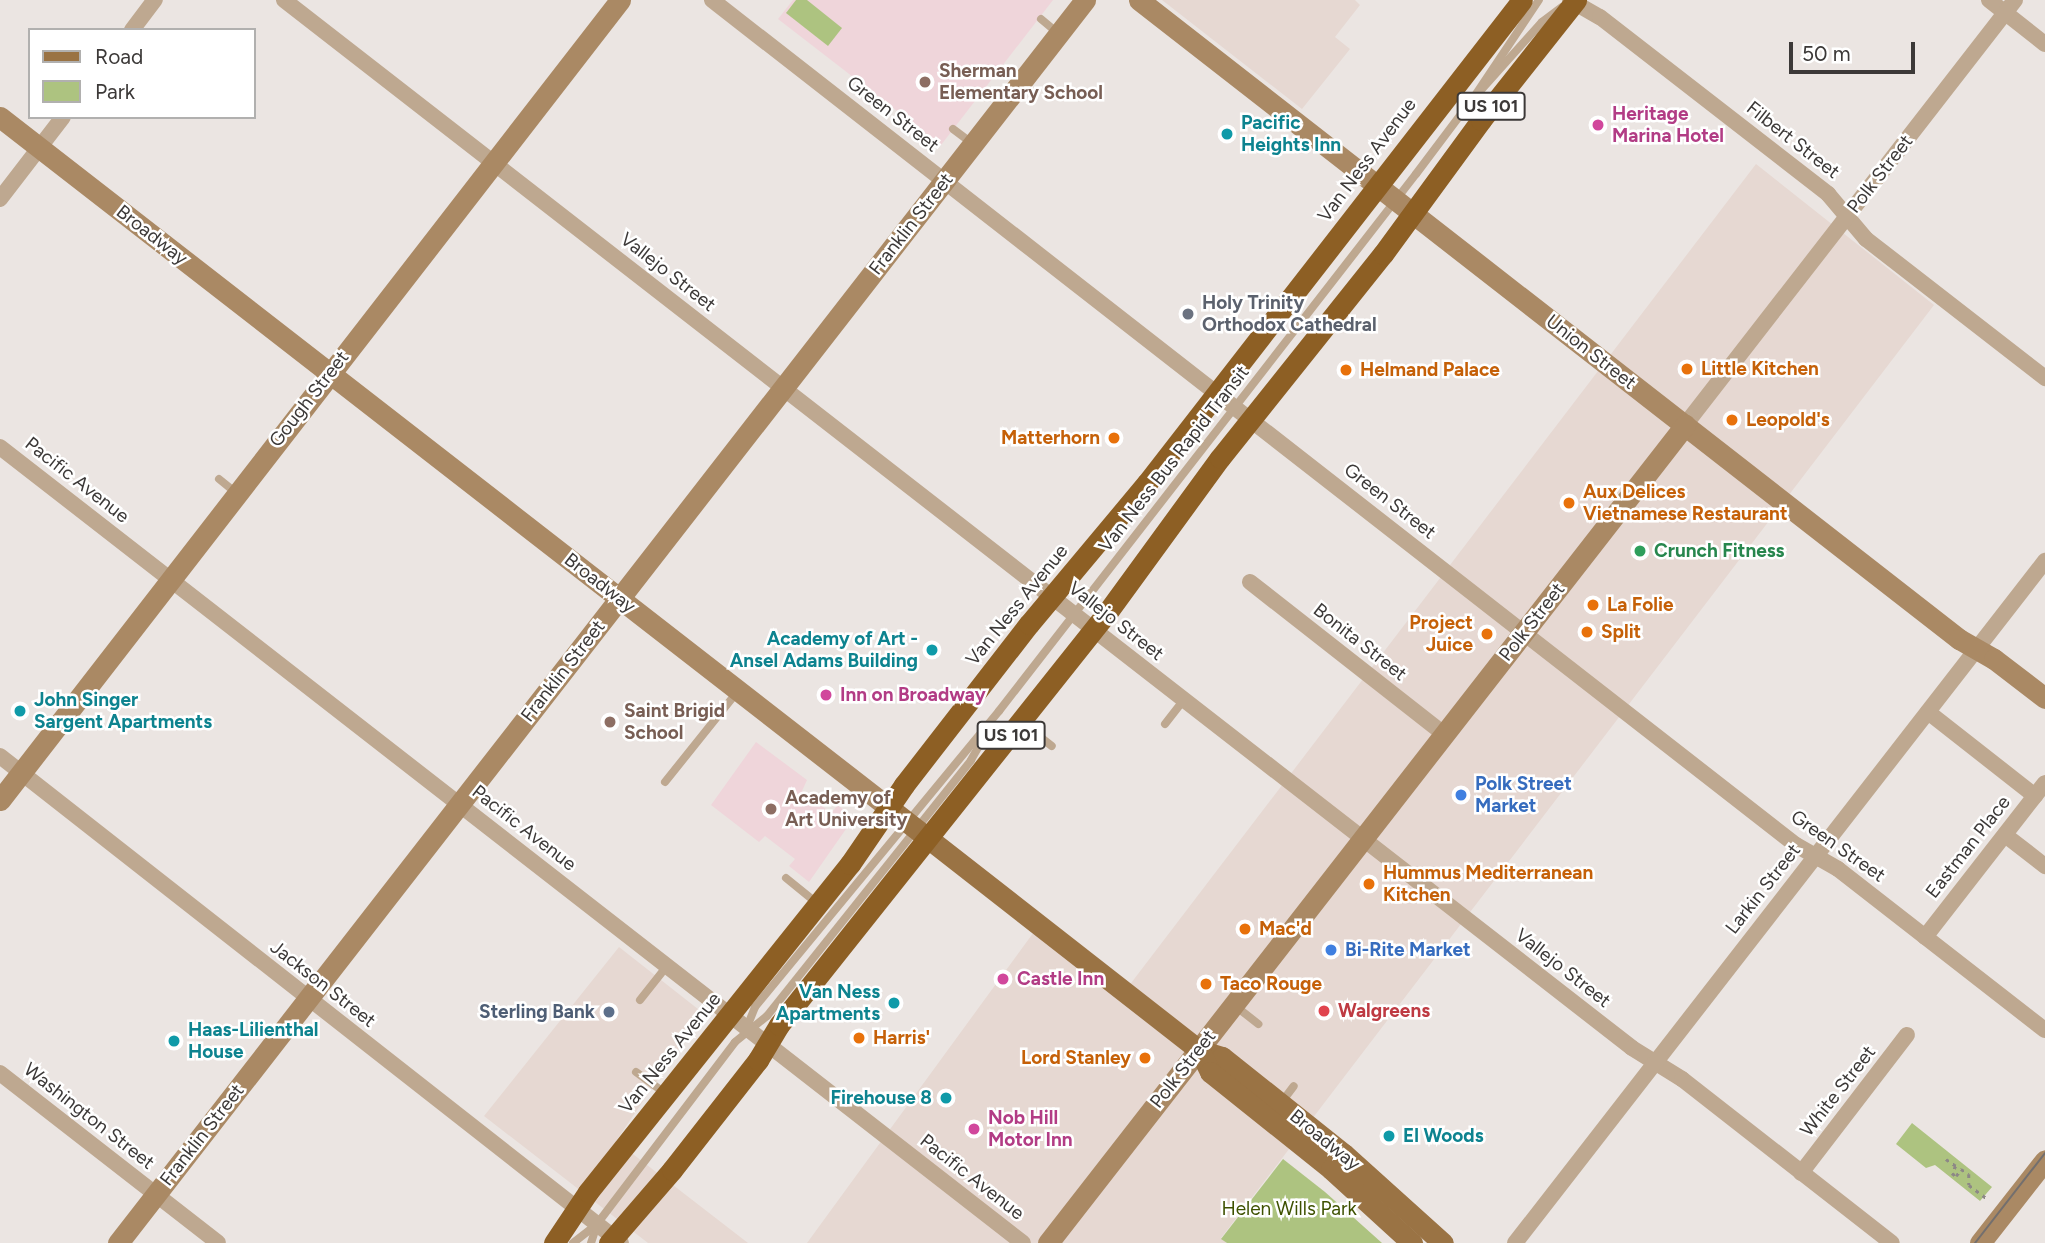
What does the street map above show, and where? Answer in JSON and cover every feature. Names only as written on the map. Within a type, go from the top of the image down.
[{"type":"highway","name":"Van Ness Avenue","points":[[554,1243],[666,1094],[739,1022],[818,904],[888,807],[1051,597],[1217,392],[1522,0]]},
{"type":"highway","name":"US 101","points":[[610,1237],[672,1170],[839,948],[918,830],[1021,722],[1093,629],[1243,413],[1413,213],[1573,1]]},
{"type":"main road","name":"Broadway","points":[[888,807],[1199,1050],[1222,1057],[1443,1243]]},
{"type":"main road","name":"Broadway","points":[[1199,1050],[1210,1072],[1331,1169],[1412,1243]]},
{"type":"street","points":[[134,28],[155,0]]},
{"type":"street","name":"Vallejo Street","points":[[285,0],[1363,839],[1892,1243]]},
{"type":"street","name":"Gough Street","points":[[0,800],[169,578],[620,0]]},
{"type":"street","name":"Green Street","points":[[712,0],[1524,632],[2045,1030]]},
{"type":"street","name":"Franklin Street","points":[[118,1243],[1085,0]]},
{"type":"street","name":"Union Street","points":[[1139,0],[1977,649],[2044,694]]},
{"type":"street","points":[[1989,0],[2010,6],[2045,44]]},
{"type":"street","name":"Filbert Street","points":[[1573,1],[1600,17],[1781,156],[1828,194],[1866,239],[2045,378]]},
{"type":"street","name":"Polk Street","points":[[1048,1243],[2010,6]]},
{"type":"street","name":"Broadway","points":[[0,117],[888,807]]},
{"type":"street","points":[[0,199],[62,119]]},
{"type":"street","name":"Pacific Avenue","points":[[0,447],[1023,1243]]},
{"type":"street","name":"Larkin Street","points":[[1515,1243],[2045,561]]},
{"type":"street","name":"Bonita Street","points":[[1250,582],[1444,734]]},
{"type":"street","points":[[1928,712],[2040,790]]},
{"type":"street","name":"Jackson Street","points":[[0,756],[578,1209],[610,1237]]},
{"type":"street","name":"Eastman Place","points":[[1925,937],[2040,790]]},
{"type":"street","points":[[2005,835],[2045,866]]},
{"type":"street","name":"White Street","points":[[1801,1173],[1908,1035]]},
{"type":"street","name":"Washington Street","points":[[0,1073],[218,1243]]},
{"type":"street","points":[[1980,1243],[2045,1160]]},
{"type":"lane","name":"Van Ness Bus Rapid Transit","points":[[592,1243],[610,1237],[739,1022],[918,830],[999,711],[1074,615],[1243,413],[1395,199],[1476,94],[1539,0]]},
{"type":"lane","name":"Van Ness Bus Rapid Transit","points":[[1476,94],[1550,14],[1573,1]]},
{"type":"lane","points":[[1041,19],[1059,34]]},
{"type":"lane","points":[[953,129],[973,144]]},
{"type":"lane","points":[[219,479],[236,492]]},
{"type":"lane","points":[[665,782],[738,691]]},
{"type":"lane","points":[[1165,724],[1184,700]]},
{"type":"lane","name":"Van Ness Bus Rapid Transit","points":[[739,1022],[767,1016],[918,830],[971,760],[999,711]]},
{"type":"lane","points":[[1021,722],[1052,746]]},
{"type":"lane","points":[[786,878],[818,904]]},
{"type":"lane","points":[[640,1000],[667,966]]},
{"type":"lane","points":[[1234,1005],[1258,1024]]},
{"type":"lane","points":[[636,1072],[666,1094]]},
{"type":"lane","points":[[1280,1104],[1294,1086]]},
{"type":"lane","name":"Van Ness Bus Rapid Transit","points":[[573,1243],[610,1237]]},
{"type":"path","points":[[1946,1159],[1956,1166],[1952,1173],[1961,1169],[1969,1174],[1969,1185],[1989,1200]]},
{"type":"shaded area","name":"Sherman Elementary School","points":[[793,0],[1053,0],[941,145],[778,19]]},
{"type":"shaded area","points":[[1162,0],[1355,0],[1360,5],[1335,37],[1350,49],[1302,109]]},
{"type":"shaded area","points":[[1756,164],[1934,305],[1221,1238],[1227,1243],[807,1243],[1039,925],[1125,991]]},
{"type":"shaded area","name":"Academy of Art University","points":[[756,742],[807,780],[802,791],[831,813],[838,805],[853,819],[809,882],[789,866],[795,859],[765,836],[759,842],[711,805]]},
{"type":"shaded area","points":[[619,947],[703,1013],[616,1141],[748,1243],[648,1243],[484,1116]]},
{"type":"green space","points":[[796,0],[807,0],[842,28],[828,46],[786,13]]},
{"type":"green space","points":[[1912,1123],[1992,1187],[1980,1201],[1935,1165],[1926,1168],[1896,1144]]},
{"type":"green space","name":"Helen Wills Park","points":[[1283,1159],[1382,1243],[1227,1243],[1221,1239]]},
{"type":"tram line","points":[[1975,1243],[2045,1153]]},
{"type":"place","name":"Sherman Elementary School","points":[[925,82]]},
{"type":"place","name":"Heritage Marina Hotel","points":[[1598,125]]},
{"type":"place","name":"Pacific Heights Inn","points":[[1227,134]]},
{"type":"place","name":"Holy Trinity Orthodox Cathedral","points":[[1188,314]]},
{"type":"place","name":"Little Kitchen","points":[[1687,369]]},
{"type":"place","name":"Helmand Palace","points":[[1346,370]]},
{"type":"place","name":"Leopold's","points":[[1732,420]]},
{"type":"place","name":"Matterhorn","points":[[1114,438]]},
{"type":"place","name":"Aux Delices Vietnamese Restaurant","points":[[1569,503]]},
{"type":"place","name":"Crunch Fitness","points":[[1640,551]]},
{"type":"place","name":"La Folie","points":[[1593,605]]},
{"type":"place","name":"Split","points":[[1587,632]]},
{"type":"place","name":"Project Juice","points":[[1487,634]]},
{"type":"place","name":"Academy of Art - Ansel Adams Building","points":[[932,650]]},
{"type":"place","name":"Inn on Broadway","points":[[826,695]]},
{"type":"place","name":"John Singer Sargent Apartments","points":[[20,711]]},
{"type":"place","name":"Saint Brigid School","points":[[610,722]]},
{"type":"place","name":"Polk Street Market","points":[[1461,795]]},
{"type":"place","name":"Academy of Art University","points":[[771,809]]},
{"type":"place","name":"Hummus Mediterranean Kitchen","points":[[1369,884]]},
{"type":"place","name":"Mac'd","points":[[1245,929]]},
{"type":"place","name":"Bi-Rite Market","points":[[1331,950]]},
{"type":"place","name":"Castle Inn","points":[[1003,979]]},
{"type":"place","name":"Taco Rouge","points":[[1206,984]]},
{"type":"place","name":"Van Ness Apartments","points":[[894,1003]]},
{"type":"place","name":"Walgreens","points":[[1324,1011]]},
{"type":"place","name":"Sterling Bank","points":[[609,1012]]},
{"type":"place","name":"Harris'","points":[[859,1038]]},
{"type":"place","name":"Haas-Lilienthal House","points":[[174,1041]]},
{"type":"place","name":"Lord Stanley","points":[[1145,1058]]},
{"type":"place","name":"Firehouse 8","points":[[946,1098]]},
{"type":"place","name":"Nob Hill Motor Inn","points":[[974,1129]]},
{"type":"place","name":"El Woods","points":[[1389,1136]]}]
